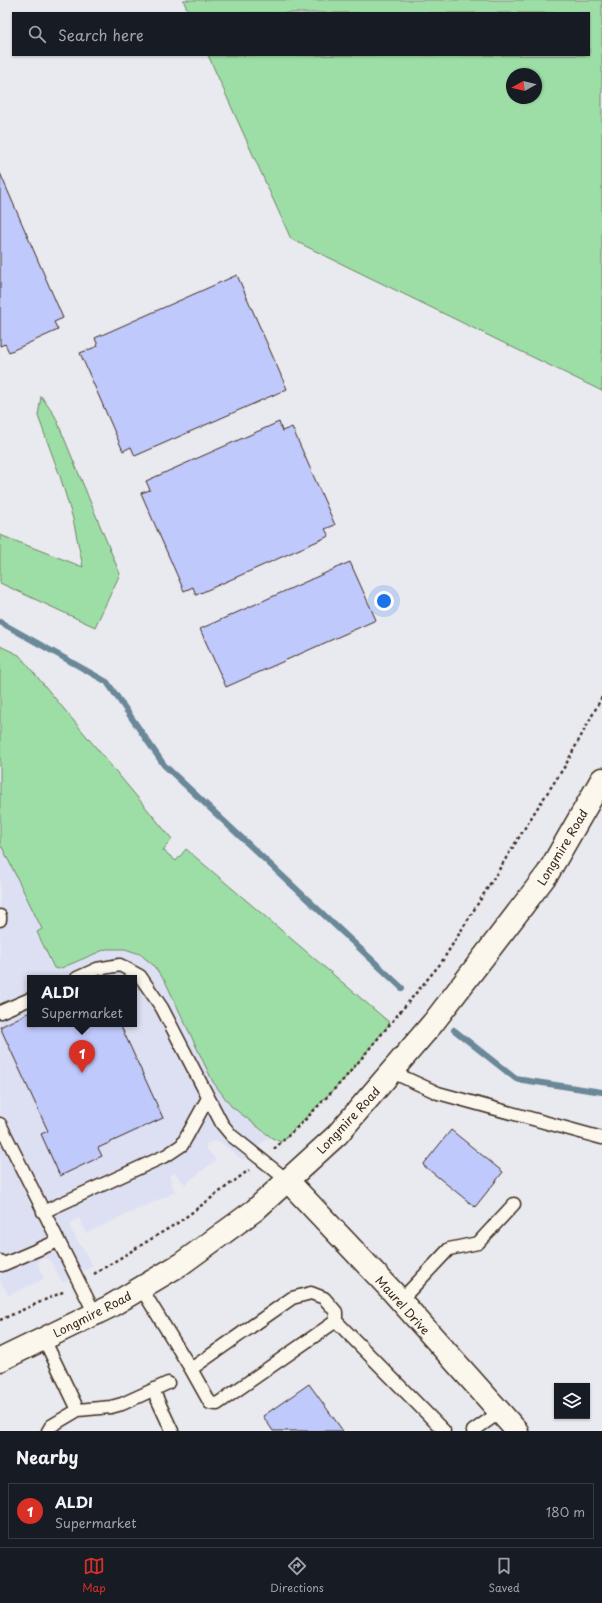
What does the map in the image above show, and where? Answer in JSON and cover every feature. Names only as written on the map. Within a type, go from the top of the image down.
[{"type":"main road","name":"Longmire Road","points":[[0,1360],[95,1314],[181,1264],[255,1210],[337,1135],[392,1072],[457,993],[548,873],[602,779]]},
{"type":"main road","name":"Maurel Drive","points":[[287,1180],[400,1301],[517,1431]]},
{"type":"lane","points":[[84,975],[97,969],[120,965],[140,976],[162,1008],[222,1124],[232,1136],[287,1180]]},
{"type":"lane","points":[[0,1012],[27,1000]]},
{"type":"lane","points":[[392,1072],[438,1093],[602,1138]]},
{"type":"lane","points":[[43,1212],[167,1155],[182,1145],[208,1098]]},
{"type":"lane","points":[[0,1124],[95,1314]]},
{"type":"lane","points":[[400,1301],[450,1249],[478,1243],[514,1204]]},
{"type":"lane","points":[[0,1262],[2,1265],[58,1241]]},
{"type":"lane","points":[[141,1288],[191,1369],[210,1403],[216,1404],[336,1321]]},
{"type":"lane","points":[[191,1369],[292,1298],[311,1293],[324,1298],[336,1312],[336,1321],[444,1431]]},
{"type":"lane","points":[[44,1339],[78,1410]]},
{"type":"lane","points":[[48,1431],[51,1426],[78,1410],[111,1407],[122,1404],[168,1383]]},
{"type":"lane","points":[[153,1390],[172,1431]]},
{"type":"lane","points":[[473,1431],[500,1412]]},
{"type":"path","points":[[0,1320],[63,1293],[179,1222],[262,1160],[303,1122],[345,1078],[441,963],[565,766],[602,697]]},
{"type":"shaded area","points":[[2,847],[42,929],[36,932],[53,968],[59,970],[107,949],[125,950],[140,954],[153,965],[164,981],[213,1082],[231,1106],[269,1137],[243,1160],[219,1141],[213,1141],[206,1144],[206,1148],[216,1160],[185,1184],[175,1173],[169,1176],[175,1192],[86,1233],[79,1218],[72,1222],[70,1225],[71,1230],[93,1266],[63,1283],[50,1260],[43,1258],[39,1259],[38,1263],[44,1279],[8,1295],[0,1280],[0,848]]},
{"type":"green space","points":[[183,0],[602,0],[602,391],[291,239],[208,56],[590,56],[590,12],[189,12]]},
{"type":"green space","points":[[41,396],[55,416],[120,574],[95,627],[0,583],[0,535],[83,567],[73,519],[60,476],[38,416]]},
{"type":"green space","points":[[0,646],[19,655],[172,839],[163,850],[176,861],[186,849],[390,1023],[345,1078],[281,1142],[272,1138],[231,1106],[213,1082],[165,981],[153,965],[140,954],[125,949],[106,949],[59,969],[54,968],[37,932],[42,929],[2,847],[0,847]]},
{"type":"building","points":[[0,173],[63,318],[54,322],[58,330],[9,352],[5,344],[0,346]]},
{"type":"building","points":[[237,275],[287,389],[135,456],[131,447],[123,451],[80,353],[98,346],[95,338]]},
{"type":"building","points":[[279,422],[282,431],[292,427],[335,525],[325,529],[329,536],[196,595],[193,587],[184,591],[141,493],[150,490],[146,481]]},
{"type":"building","points":[[350,562],[376,620],[226,687],[200,629]]},
{"type":"building","points":[[27,1014],[27,1027],[121,1027],[163,1118],[98,1148],[102,1156],[60,1176],[41,1134],[48,1131],[0,1027]]},
{"type":"building","points":[[451,1130],[503,1172],[475,1207],[423,1165]]},
{"type":"building","points":[[309,1384],[343,1431],[273,1431],[263,1416]]},
{"type":"waterway","points":[[0,622],[107,682],[164,765],[402,988]]},
{"type":"waterway","points":[[454,1030],[516,1079],[602,1092]]},
{"type":"place","name":"ALDI","points":[[82,1073]]}]
